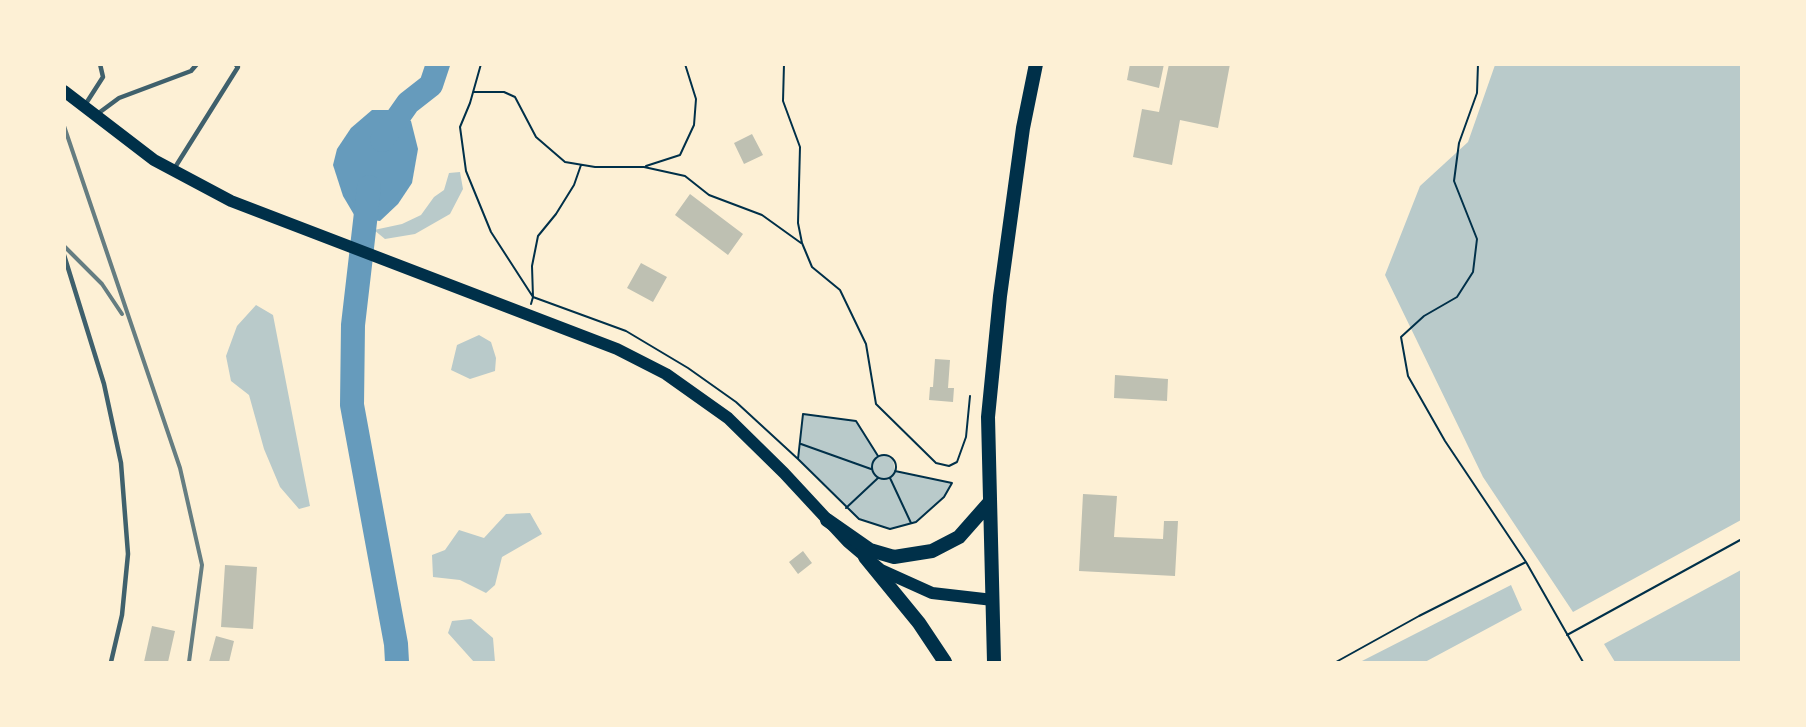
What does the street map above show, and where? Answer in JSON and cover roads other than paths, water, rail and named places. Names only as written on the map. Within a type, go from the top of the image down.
[{"type":"highway","points":[[994,663],[988,417],[1000,296],[1023,128],[1036,64]]},
{"type":"highway","points":[[827,520],[870,550],[894,557],[932,551],[959,537],[989,503]]},
{"type":"highway","points":[[865,557],[919,623],[945,663]]},
{"type":"main road","points":[[64,91],[95,116],[173,171],[231,201],[617,349],[666,374],[728,418],[865,557],[901,581],[932,593],[993,600]]},
{"type":"lane","points":[[83,107],[103,77],[100,64]]},
{"type":"lane","points":[[95,116],[118,98],[191,70],[197,64]]},
{"type":"lane","points":[[173,171],[238,67],[235,64]]},
{"type":"lane","points":[[64,255],[104,384],[121,463],[128,554],[122,615],[111,663]]},
{"type":"water","points":[[372,110],[392,110],[411,121],[418,149],[412,183],[398,204],[380,221],[356,218],[343,196],[333,165],[337,149],[351,128]]},
{"type":"waterway","points":[[382,140],[408,103],[431,85],[438,64]]},
{"type":"waterway","points":[[369,187],[353,325],[352,405],[396,644],[397,662]]},
{"type":"railway","points":[[64,126],[180,468],[202,565],[189,662]]},
{"type":"railway","points":[[64,246],[102,284],[122,314]]}]
